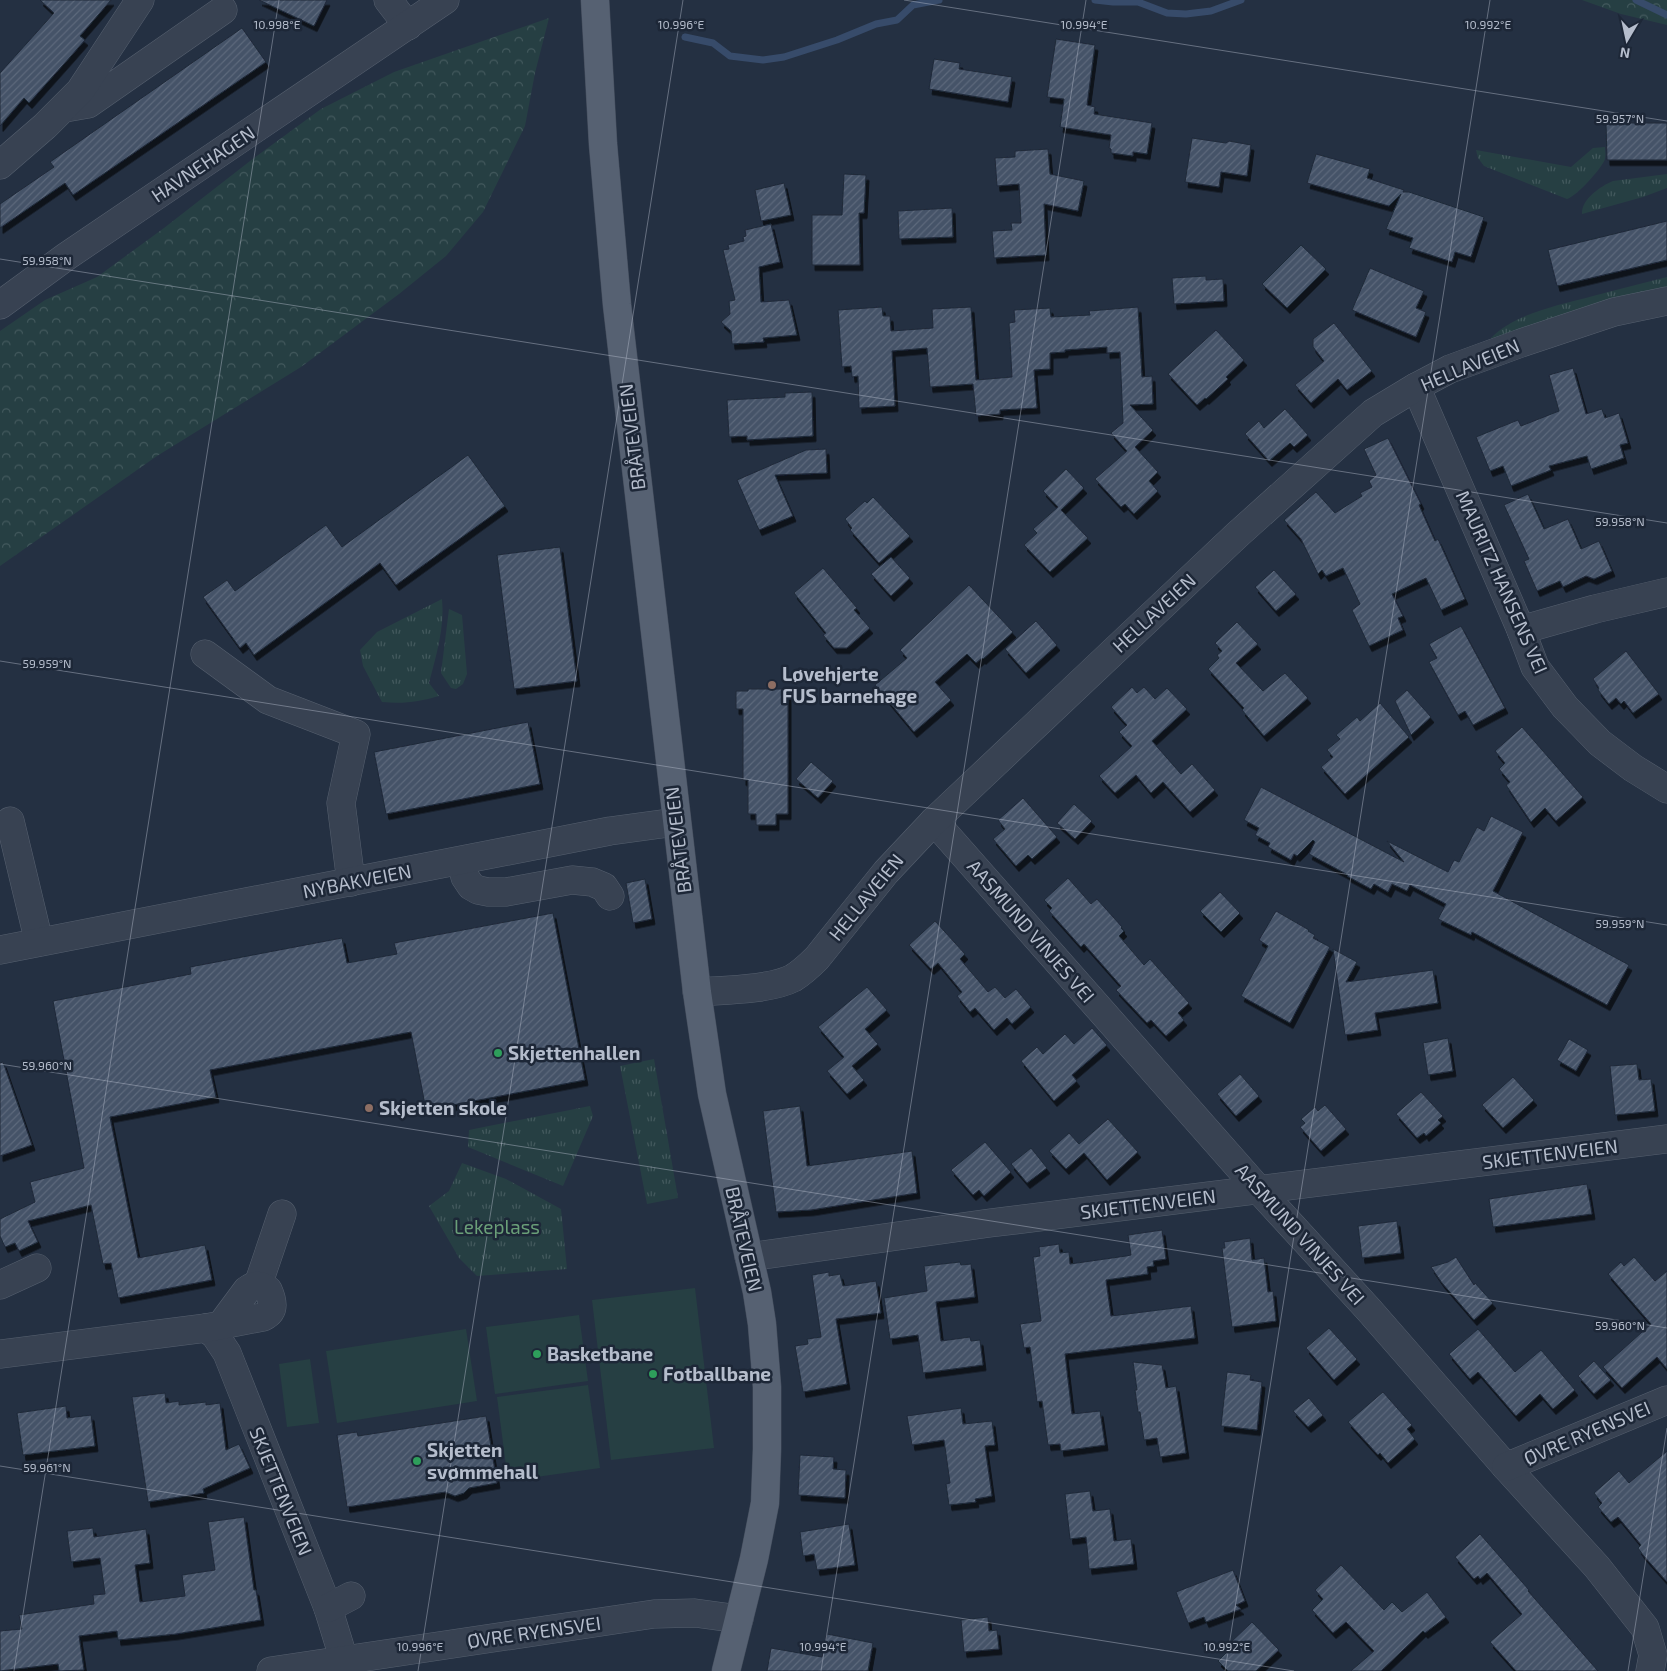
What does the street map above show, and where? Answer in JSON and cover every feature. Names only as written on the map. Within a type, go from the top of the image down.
[{"type":"main road","name":"BRÅTEVEIEN","points":[[595,0],[603,144],[616,295],[696,992],[712,1094],[757,1292],[765,1355],[767,1387],[765,1503],[726,1671]]},
{"type":"street","points":[[0,165],[45,126],[80,91],[140,0]]},
{"type":"street","points":[[388,0],[408,26]]},
{"type":"street","name":"HAVNEHAGEN","points":[[0,305],[67,256],[445,0]]},
{"type":"street","points":[[62,109],[88,104],[223,10]]},
{"type":"street","name":"HELLAVEIEN","points":[[696,992],[767,986],[792,979],[805,970],[817,958],[880,879],[934,821],[1266,510],[1373,413],[1450,369],[1614,312],[1667,301]]},
{"type":"street","name":"MAURITZ HANSENS VEI","points":[[1416,387],[1521,630],[1535,667],[1565,707],[1600,743],[1633,768],[1667,789]]},
{"type":"street","points":[[1521,630],[1595,609],[1667,592]]},
{"type":"street","points":[[205,654],[268,700],[356,734],[341,803],[351,882]]},
{"type":"street","points":[[10,821],[39,942]]},
{"type":"street","name":"AASMUND VINJES VEI","points":[[934,821],[1259,1190],[1369,1310],[1506,1467],[1597,1567],[1645,1628],[1651,1663]]},
{"type":"street","name":"NYBAKVEIEN","points":[[0,950],[610,831],[676,822]]},
{"type":"street","points":[[461,861],[465,877],[471,886],[478,890],[506,892],[572,880],[592,882],[604,888],[610,896]]},
{"type":"street","name":"SKJETTENVEIEN","points":[[749,1257],[990,1223],[1667,1139]]},
{"type":"street","points":[[258,1285],[282,1214]]},
{"type":"street","points":[[0,1285],[37,1268]]},
{"type":"street","points":[[0,1354],[213,1327],[264,1318],[269,1314],[273,1303],[268,1290],[258,1285],[247,1290],[213,1327]]},
{"type":"street","name":"SKJETTENVEIEN","points":[[213,1327],[215,1335],[226,1354],[339,1602],[344,1660]]},
{"type":"street","name":"ØVRE RYENSVEI","points":[[1506,1467],[1667,1400]]},
{"type":"street","name":"ØVRE RYENSVEI","points":[[271,1671],[654,1614],[695,1613],[739,1619]]},
{"type":"green space","points":[[1582,0],[1667,0],[1667,25],[1621,14]]},
{"type":"green space","points":[[549,18],[535,73],[525,126],[483,212],[446,256],[399,294],[301,367],[157,456],[0,566],[0,331],[45,300],[97,277],[321,109],[394,72]]},
{"type":"green space","points":[[1605,147],[1605,159],[1599,169],[1583,187],[1567,199],[1484,166],[1478,158],[1476,150],[1571,167],[1593,148]]},
{"type":"green space","points":[[1667,174],[1667,188],[1643,197],[1582,214],[1588,198],[1608,183]]},
{"type":"green space","points":[[1667,277],[1667,291],[1492,340],[1491,338],[1512,322],[1539,311]]},
{"type":"green space","points":[[442,599],[441,631],[429,683],[439,696],[411,702],[382,702],[363,666],[360,650],[377,632]]},
{"type":"green space","points":[[449,609],[462,615],[467,674],[463,684],[456,689],[451,688],[441,673]]},
{"type":"green space","points":[[654,1059],[678,1198],[647,1204],[620,1066]]},
{"type":"green space","name":"Lekeplass","points":[[590,1106],[593,1116],[563,1186],[468,1147],[469,1130]]},
{"type":"green space","name":"Lekeplass","points":[[462,1163],[506,1179],[561,1209],[567,1269],[477,1276],[459,1258],[429,1206],[449,1191]]},
{"type":"green space","name":"Fotballbane","points":[[695,1288],[714,1448],[611,1460],[592,1300]]},
{"type":"green space","name":"Basketbane","points":[[579,1315],[588,1381],[495,1394],[486,1327]]},
{"type":"green space","points":[[466,1329],[477,1401],[337,1423],[326,1351]]},
{"type":"green space","points":[[310,1359],[319,1423],[287,1427],[279,1364]]},
{"type":"green space","points":[[588,1385],[600,1468],[508,1481],[497,1397]]},
{"type":"building","points":[[40,0],[111,0],[80,36],[85,40],[71,56],[29,103],[24,98],[0,126],[0,73],[54,13]]},
{"type":"building","points":[[259,0],[327,0],[314,26]]},
{"type":"building","points":[[242,28],[266,62],[73,195],[65,183],[0,228],[0,204],[54,167],[50,162]]},
{"type":"building","points":[[1056,39],[1095,45],[1087,105],[1095,107],[1094,114],[1152,123],[1147,154],[1133,152],[1133,156],[1111,153],[1109,148],[1111,135],[1060,127],[1064,99],[1047,97]]},
{"type":"building","points":[[934,59],[960,63],[959,69],[1012,77],[1008,102],[929,89]]},
{"type":"building","points":[[1606,123],[1667,123],[1667,160],[1607,160]]},
{"type":"building","points":[[1192,138],[1251,145],[1247,176],[1221,172],[1219,187],[1185,182]]},
{"type":"building","points":[[1048,149],[1050,174],[1084,181],[1078,211],[1044,204],[1046,255],[994,258],[992,231],[1012,230],[1011,223],[1021,223],[1019,184],[997,186],[995,158],[1015,157],[1015,151]]},
{"type":"building","points":[[1316,154],[1370,169],[1367,178],[1404,190],[1403,192],[1409,192],[1484,217],[1471,257],[1455,252],[1452,262],[1409,248],[1413,238],[1386,229],[1401,194],[1389,206],[1307,183]]},
{"type":"building","points":[[844,174],[866,175],[864,213],[859,213],[860,265],[812,265],[812,215],[842,215]]},
{"type":"building","points":[[784,183],[791,215],[761,221],[755,190]]},
{"type":"building","points":[[952,208],[953,237],[899,239],[898,211]]},
{"type":"building","points":[[1667,221],[1667,260],[1557,286],[1548,250]]},
{"type":"building","points":[[771,224],[780,262],[759,267],[761,302],[789,300],[797,335],[763,338],[764,342],[732,344],[731,331],[721,322],[730,314],[729,301],[735,300],[723,250],[729,249],[728,245],[744,241],[743,237],[746,236],[745,230]]},
{"type":"building","points":[[1301,245],[1326,269],[1287,308],[1262,284]]},
{"type":"building","points":[[1370,268],[1424,291],[1416,308],[1426,312],[1416,337],[1352,310]]},
{"type":"building","points":[[1206,276],[1206,280],[1223,279],[1224,301],[1174,304],[1172,278]]},
{"type":"building","points":[[882,307],[883,316],[890,316],[891,331],[933,328],[932,309],[971,307],[976,380],[1012,377],[1009,323],[1015,322],[1014,310],[1050,308],[1051,317],[1090,315],[1089,311],[1138,307],[1142,377],[1152,376],[1153,404],[1130,405],[1153,430],[1135,447],[1158,472],[1149,481],[1158,491],[1134,514],[1125,504],[1121,507],[1095,479],[1127,451],[1111,433],[1123,423],[1120,352],[1107,353],[1107,347],[1050,353],[1050,369],[1034,370],[1037,408],[1000,410],[1000,414],[976,416],[973,384],[930,387],[927,348],[892,351],[895,406],[859,408],[858,376],[852,377],[851,366],[842,367],[838,310]]},
{"type":"building","points":[[1334,323],[1372,371],[1347,390],[1338,379],[1311,403],[1295,385],[1324,361],[1313,347],[1313,339]]},
{"type":"building","points":[[1216,330],[1244,360],[1226,377],[1228,379],[1197,405],[1168,374]]},
{"type":"building","points":[[1573,368],[1586,414],[1602,409],[1605,418],[1619,413],[1628,443],[1620,445],[1624,458],[1591,469],[1587,456],[1549,466],[1551,470],[1511,486],[1503,466],[1490,471],[1476,437],[1518,420],[1521,426],[1559,411],[1549,375]]},
{"type":"building","points":[[812,392],[813,436],[747,440],[747,436],[729,437],[727,400],[785,397],[785,393]]},
{"type":"building","points":[[1285,409],[1308,435],[1294,447],[1290,443],[1269,461],[1245,434],[1259,421],[1264,428]]},
{"type":"building","points":[[1388,438],[1421,504],[1419,505],[1435,541],[1438,539],[1465,599],[1441,610],[1426,578],[1392,594],[1403,616],[1398,618],[1403,630],[1369,646],[1352,610],[1360,604],[1343,568],[1326,576],[1322,570],[1318,574],[1301,539],[1284,520],[1316,492],[1335,513],[1362,496],[1360,493],[1372,487],[1369,481],[1376,475],[1364,449]]},
{"type":"building","points":[[826,449],[827,473],[775,475],[793,516],[759,530],[737,480],[806,450]]},
{"type":"building","points":[[468,455],[505,506],[396,585],[380,563],[254,655],[246,643],[240,648],[203,597],[227,580],[235,591],[326,525],[342,547]]},
{"type":"building","points":[[1066,469],[1084,488],[1061,510],[1088,538],[1050,572],[1024,545],[1037,533],[1033,529],[1058,507],[1043,491]]},
{"type":"building","points":[[1528,494],[1544,529],[1568,519],[1581,549],[1599,541],[1612,571],[1594,579],[1586,576],[1563,587],[1560,581],[1537,591],[1524,561],[1529,559],[1504,505]]},
{"type":"building","points":[[873,497],[910,536],[879,563],[850,530],[852,528],[845,519],[865,501],[867,503]]},
{"type":"building","points":[[560,547],[577,681],[514,689],[497,555]]},
{"type":"building","points":[[891,557],[910,578],[891,596],[871,574]]},
{"type":"building","points":[[823,568],[857,608],[854,610],[870,628],[847,648],[834,648],[823,635],[826,633],[794,593]]},
{"type":"building","points":[[1274,570],[1296,594],[1276,611],[1255,587]]},
{"type":"building","points":[[969,585],[1013,632],[983,659],[976,663],[967,654],[935,682],[951,700],[914,732],[875,685],[907,658],[900,650]]},
{"type":"building","points":[[1036,621],[1057,645],[1026,673],[1005,649]]},
{"type":"building","points":[[1237,622],[1258,644],[1236,663],[1263,691],[1285,673],[1308,698],[1264,736],[1242,710],[1244,708],[1208,669],[1219,658],[1217,655],[1222,651],[1215,643]]},
{"type":"building","points":[[1461,626],[1505,708],[1473,725],[1465,711],[1458,715],[1429,662],[1437,658],[1429,644]]},
{"type":"building","points":[[1626,651],[1659,694],[1633,713],[1624,701],[1621,704],[1616,698],[1609,704],[1598,690],[1599,688],[1593,679]]},
{"type":"building","points":[[1132,687],[1137,693],[1144,687],[1155,699],[1167,688],[1187,709],[1152,741],[1181,774],[1192,764],[1215,790],[1190,812],[1163,782],[1151,793],[1136,775],[1115,793],[1099,776],[1132,746],[1119,732],[1127,725],[1111,707]]},
{"type":"building","points":[[748,689],[788,689],[788,814],[776,814],[776,825],[756,825],[756,814],[748,814],[748,780],[743,780],[743,709],[736,709],[736,691],[748,691]]},
{"type":"building","points":[[1407,690],[1431,717],[1411,735],[1395,701]]},
{"type":"building","points":[[1380,703],[1409,737],[1345,794],[1321,767],[1333,757],[1327,750],[1340,739],[1336,735],[1357,717],[1360,721]]},
{"type":"building","points":[[528,722],[540,784],[386,814],[374,752]]},
{"type":"building","points":[[1522,727],[1583,797],[1556,821],[1545,808],[1531,822],[1506,785],[1510,782],[1499,769],[1505,763],[1495,751]]},
{"type":"building","points":[[811,762],[833,781],[818,798],[796,779]]},
{"type":"building","points":[[1261,787],[1404,862],[1387,841],[1448,872],[1454,860],[1459,862],[1477,827],[1484,831],[1491,816],[1523,832],[1493,891],[1629,965],[1607,1005],[1472,932],[1471,935],[1438,919],[1446,904],[1410,885],[1407,891],[1392,884],[1388,892],[1374,884],[1371,889],[1309,854],[1315,842],[1313,840],[1297,856],[1294,854],[1291,860],[1268,847],[1270,843],[1255,835],[1259,828],[1244,820]]},
{"type":"building","points":[[1023,798],[1057,837],[1032,859],[1028,855],[1016,866],[993,839],[1005,829],[998,820]]},
{"type":"building","points":[[1074,804],[1092,821],[1075,839],[1057,823]]},
{"type":"building","points":[[1068,878],[1091,904],[1097,899],[1122,927],[1124,931],[1119,936],[1144,965],[1150,959],[1189,1003],[1178,1013],[1184,1020],[1166,1036],[1151,1020],[1147,1023],[1116,990],[1121,986],[1084,944],[1081,947],[1049,911],[1052,908],[1044,900]]},
{"type":"building","points":[[645,879],[652,919],[633,923],[626,883]]},
{"type":"building","points":[[1220,892],[1240,913],[1221,932],[1200,911]]},
{"type":"building","points":[[1276,911],[1309,930],[1315,935],[1313,938],[1330,947],[1290,1023],[1241,996],[1268,946],[1259,940]]},
{"type":"building","points":[[553,913],[585,1080],[426,1110],[411,1032],[210,1070],[216,1097],[110,1117],[138,1258],[205,1245],[212,1280],[118,1298],[111,1263],[103,1264],[91,1205],[28,1221],[38,1242],[19,1251],[15,1243],[5,1247],[0,1236],[0,1219],[35,1202],[30,1182],[84,1168],[53,1001],[191,974],[190,967],[342,938],[347,963],[397,954],[394,943]]},
{"type":"building","points":[[935,921],[965,954],[960,959],[988,992],[995,987],[1005,998],[1016,989],[1031,1007],[1012,1024],[1007,1018],[994,1030],[975,1008],[970,1012],[957,996],[962,992],[938,963],[931,969],[909,945]]},
{"type":"building","points":[[1333,949],[1357,962],[1346,982],[1433,970],[1438,1003],[1375,1013],[1378,1030],[1345,1035]]},
{"type":"building","points":[[867,987],[887,1010],[865,1029],[878,1044],[852,1066],[864,1080],[847,1094],[827,1071],[844,1057],[818,1027]]},
{"type":"building","points":[[1092,1028],[1107,1045],[1072,1075],[1077,1081],[1054,1101],[1021,1061],[1037,1047],[1043,1054],[1065,1034],[1074,1044]]},
{"type":"building","points":[[1448,1038],[1453,1071],[1428,1075],[1423,1043]]},
{"type":"building","points":[[1569,1039],[1588,1050],[1576,1071],[1557,1060]]},
{"type":"building","points":[[3,1062],[32,1145],[0,1156],[0,1063]]},
{"type":"building","points":[[1637,1064],[1639,1080],[1651,1079],[1655,1111],[1615,1115],[1610,1066]]},
{"type":"building","points":[[1240,1074],[1259,1096],[1236,1116],[1217,1094]]},
{"type":"building","points":[[1513,1077],[1534,1100],[1503,1128],[1482,1105]]},
{"type":"building","points":[[1421,1092],[1443,1116],[1438,1120],[1441,1123],[1426,1136],[1424,1133],[1417,1138],[1396,1114]]},
{"type":"building","points":[[1325,1105],[1346,1129],[1321,1151],[1300,1127],[1305,1123],[1301,1119],[1315,1107],[1318,1111]]},
{"type":"building","points":[[800,1106],[807,1166],[912,1151],[917,1193],[811,1210],[776,1212],[763,1111]]},
{"type":"building","points":[[1108,1119],[1138,1152],[1107,1180],[1084,1153],[1066,1169],[1049,1151],[1069,1133],[1079,1144]]},
{"type":"building","points":[[985,1142],[1011,1172],[984,1196],[979,1190],[973,1195],[951,1170]]},
{"type":"building","points":[[1031,1148],[1047,1168],[1027,1183],[1011,1164]]},
{"type":"building","points":[[1587,1184],[1592,1214],[1493,1227],[1489,1199]]},
{"type":"building","points":[[1397,1221],[1401,1253],[1362,1258],[1358,1226]]},
{"type":"building","points":[[1162,1230],[1166,1259],[1153,1261],[1154,1266],[1147,1267],[1148,1274],[1106,1280],[1111,1316],[1191,1306],[1195,1338],[1065,1354],[1072,1414],[1100,1411],[1105,1445],[1061,1451],[1060,1444],[1048,1445],[1042,1401],[1037,1402],[1030,1347],[1024,1348],[1020,1324],[1041,1321],[1033,1257],[1040,1256],[1039,1247],[1059,1244],[1060,1253],[1069,1252],[1070,1264],[1131,1255],[1128,1235]]},
{"type":"building","points":[[1250,1238],[1252,1260],[1264,1258],[1268,1292],[1273,1291],[1276,1321],[1232,1327],[1222,1248],[1225,1248],[1224,1242]]},
{"type":"building","points":[[1456,1257],[1474,1285],[1475,1283],[1493,1303],[1474,1320],[1442,1283],[1431,1267],[1448,1262]]},
{"type":"building","points":[[1634,1257],[1655,1281],[1667,1271],[1667,1369],[1657,1357],[1622,1388],[1603,1367],[1651,1324],[1608,1274],[1621,1262],[1624,1266]]},
{"type":"building","points":[[960,1262],[961,1265],[971,1264],[975,1297],[936,1302],[941,1341],[970,1337],[971,1341],[980,1340],[983,1365],[923,1373],[918,1335],[890,1339],[884,1298],[927,1291],[924,1266]]},
{"type":"building","points":[[829,1272],[829,1276],[840,1274],[843,1286],[876,1281],[881,1313],[836,1319],[847,1384],[803,1392],[795,1346],[808,1344],[807,1339],[821,1337],[812,1275]]},
{"type":"building","points":[[1329,1328],[1357,1359],[1334,1380],[1306,1348]]},
{"type":"building","points":[[1478,1329],[1515,1372],[1541,1350],[1575,1390],[1553,1409],[1540,1394],[1516,1416],[1478,1372],[1470,1379],[1449,1354]]},
{"type":"building","points":[[1594,1361],[1611,1380],[1594,1394],[1578,1376]]},
{"type":"building","points":[[1133,1362],[1162,1365],[1166,1388],[1176,1386],[1186,1453],[1160,1457],[1157,1438],[1144,1440],[1140,1412],[1138,1412]]},
{"type":"building","points":[[1227,1372],[1251,1375],[1250,1380],[1262,1382],[1257,1430],[1221,1426]]},
{"type":"building","points":[[1383,1392],[1412,1425],[1407,1429],[1415,1439],[1388,1463],[1380,1453],[1378,1455],[1348,1422]]},
{"type":"building","points":[[165,1393],[166,1403],[179,1401],[179,1405],[206,1402],[206,1405],[220,1403],[226,1450],[239,1444],[250,1468],[203,1489],[204,1493],[148,1502],[132,1397]]},
{"type":"building","points":[[1309,1398],[1323,1415],[1308,1427],[1293,1411]]},
{"type":"building","points":[[66,1406],[67,1418],[91,1415],[95,1446],[23,1455],[17,1413]]},
{"type":"building","points":[[961,1408],[963,1424],[992,1421],[995,1445],[985,1446],[992,1496],[975,1499],[976,1502],[949,1505],[946,1484],[950,1483],[944,1440],[912,1445],[907,1416]]},
{"type":"building","name":"Skjetten svømmehall","points":[[486,1416],[497,1483],[469,1488],[464,1493],[455,1496],[445,1492],[347,1507],[337,1435],[357,1432],[358,1436]]},
{"type":"building","points":[[1667,1451],[1667,1582],[1643,1555],[1638,1548],[1641,1545],[1618,1517],[1611,1522],[1598,1507],[1602,1503],[1594,1493],[1619,1471],[1629,1483]]},
{"type":"building","points":[[800,1455],[834,1457],[833,1469],[846,1470],[845,1498],[798,1495]]},
{"type":"building","points":[[1090,1491],[1093,1511],[1110,1509],[1114,1541],[1131,1539],[1134,1564],[1089,1569],[1086,1537],[1070,1539],[1065,1494]]},
{"type":"building","points":[[244,1517],[254,1590],[256,1590],[261,1620],[176,1634],[118,1640],[117,1631],[79,1636],[84,1670],[59,1671],[58,1664],[0,1671],[0,1631],[22,1629],[19,1615],[94,1604],[93,1595],[105,1594],[100,1558],[71,1562],[67,1531],[93,1528],[94,1537],[146,1529],[150,1563],[135,1565],[140,1602],[185,1596],[182,1575],[215,1570],[208,1522]]},
{"type":"building","points":[[849,1524],[855,1565],[817,1570],[814,1554],[803,1556],[800,1532]]},
{"type":"building","points":[[1480,1534],[1598,1671],[1516,1671],[1490,1642],[1522,1614],[1487,1573],[1480,1579],[1478,1576],[1474,1579],[1455,1557]]},
{"type":"building","points":[[1341,1565],[1384,1610],[1392,1602],[1402,1612],[1427,1592],[1446,1617],[1425,1633],[1423,1631],[1381,1671],[1351,1671],[1374,1651],[1346,1622],[1333,1633],[1312,1610],[1323,1599],[1315,1590]]},
{"type":"building","points":[[1233,1570],[1245,1601],[1236,1605],[1241,1609],[1206,1622],[1204,1617],[1188,1623],[1176,1592]]},
{"type":"building","points":[[988,1617],[989,1631],[997,1630],[999,1649],[964,1652],[961,1620]]},
{"type":"building","points":[[1252,1622],[1279,1650],[1256,1671],[1228,1671],[1218,1661],[1230,1649],[1227,1646]]},
{"type":"building","points":[[827,1634],[873,1643],[868,1671],[767,1671],[771,1648],[822,1657]]},
{"type":"waterway","points":[[685,37],[713,43],[730,56],[763,60],[784,57],[837,40],[876,24],[897,20],[913,5],[939,0]]},
{"type":"waterway","points":[[1095,0],[1138,2],[1167,13],[1186,14],[1211,11],[1241,0]]},
{"type":"waterway","points":[[1636,0],[1667,15]]},
{"type":"place","name":"Løvehjerte FUS barnehage","points":[[772,685]]},
{"type":"place","name":"Skjettenhallen","points":[[498,1053]]},
{"type":"place","name":"Skjetten skole","points":[[369,1108]]},
{"type":"place","name":"Basketbane","points":[[537,1354]]},
{"type":"place","name":"Fotballbane","points":[[653,1374]]},
{"type":"place","name":"Skjetten svømmehall","points":[[417,1461]]}]
